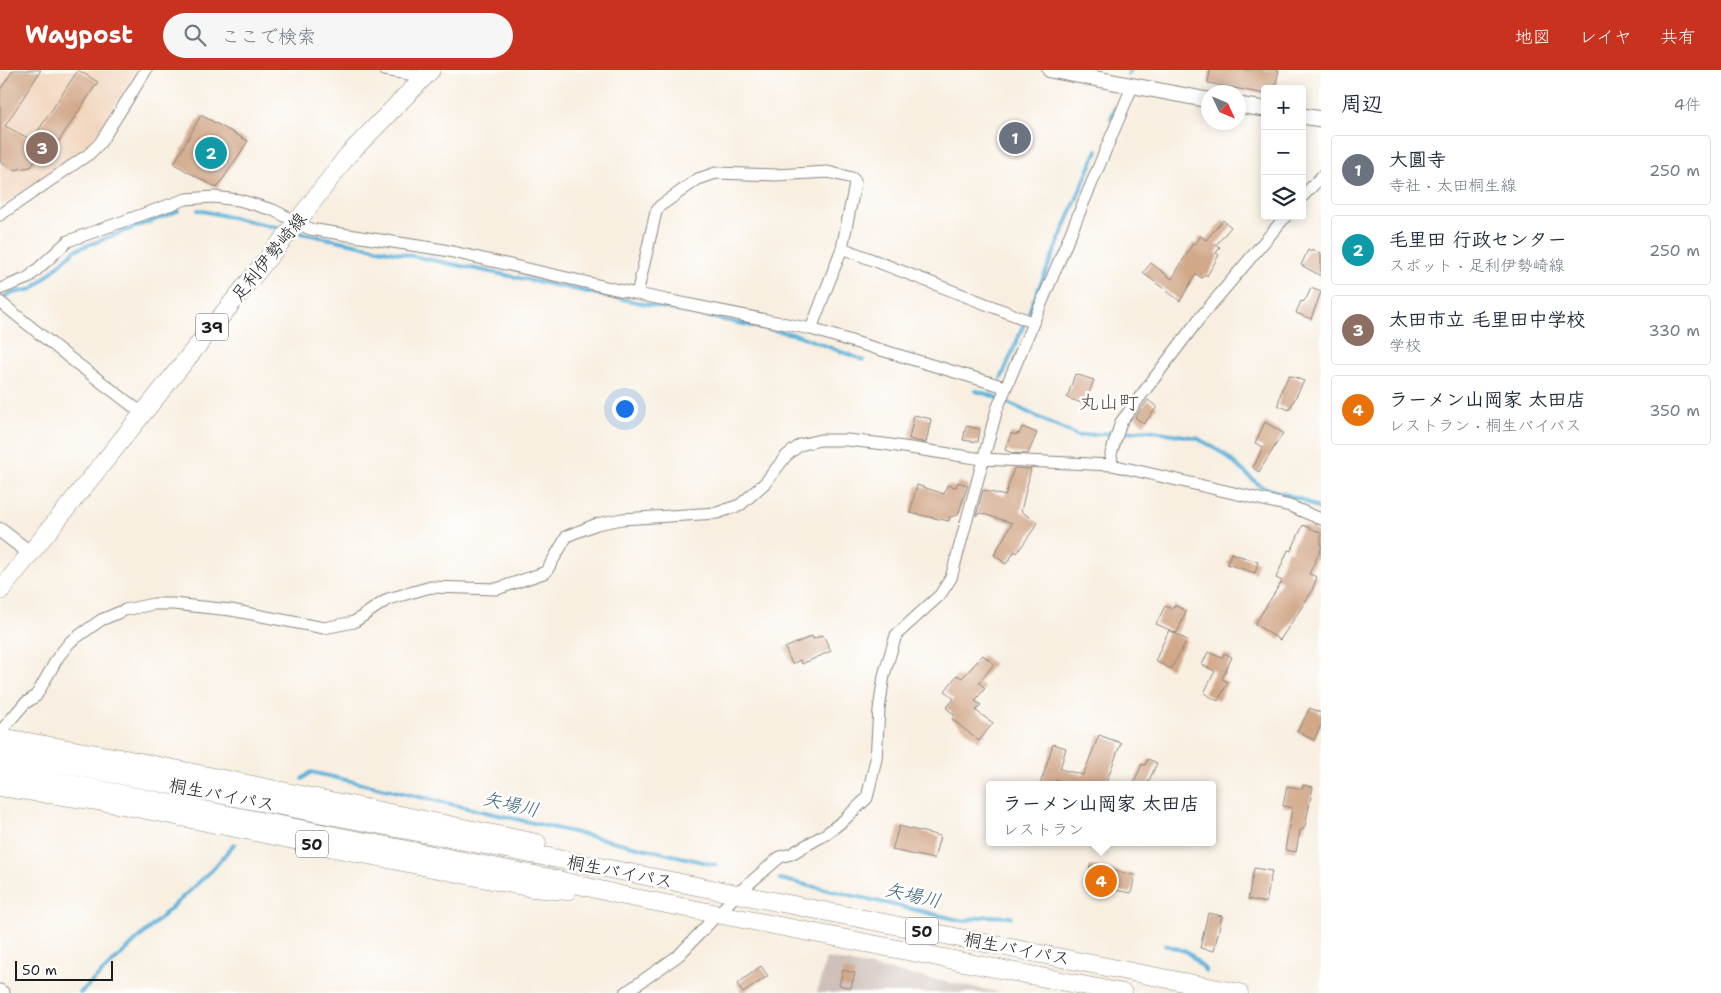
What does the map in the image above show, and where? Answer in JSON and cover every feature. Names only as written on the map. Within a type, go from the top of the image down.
[{"type":"main road","points":[[1050,70],[1201,99]]},
{"type":"main road","name":"足利伊勢崎線","points":[[0,591],[297,222],[348,155],[428,73]]},
{"type":"main road","points":[[1246,106],[1261,108]]},
{"type":"main road","points":[[1306,117],[1321,119]]},
{"type":"main road","name":"50","points":[[0,737],[120,758],[553,846],[605,868]]},
{"type":"main road","name":"桐生バイパス","points":[[0,752],[624,896],[1123,993]]},
{"type":"main road","name":"桐生バイパス","points":[[0,770],[204,800],[605,868],[1239,993]]},
{"type":"main road","name":"50","points":[[0,787],[112,803],[532,888],[624,896]]},
{"type":"street","points":[[0,215],[89,154],[100,144],[146,70]]},
{"type":"street","points":[[385,70],[428,73]]},
{"type":"street","points":[[625,993],[678,956],[736,894],[780,857],[791,854],[844,820],[867,798],[876,759],[879,710],[884,675],[896,635],[940,595],[951,578],[982,459],[1004,390],[1132,87]]},
{"type":"street","points":[[637,294],[656,212],[660,206],[698,178],[716,173],[776,175],[816,171],[828,172],[852,178],[855,181],[842,248],[811,329]]},
{"type":"street","points":[[1306,193],[1321,177]]},
{"type":"street","points":[[0,289],[28,278],[68,241],[186,199],[213,197],[239,200],[273,210],[310,229],[444,250],[637,294],[811,329],[1004,390]]},
{"type":"street","points":[[1112,466],[1113,446],[1121,422],[1199,319],[1283,220]]},
{"type":"street","points":[[842,248],[1032,322]]},
{"type":"street","points":[[3,304],[142,413]]},
{"type":"street","points":[[0,732],[24,704],[36,696],[58,657],[70,642],[86,628],[125,610],[154,604],[173,604],[231,610],[324,628],[354,622],[388,599],[431,587],[498,589],[546,572],[567,536],[597,524],[622,519],[717,513],[740,505],[764,483],[786,456],[800,445],[820,440],[847,440],[982,459],[1032,460],[1112,466],[1280,504],[1302,510],[1321,519]]},
{"type":"street","points":[[0,530],[30,553]]},
{"type":"street","points":[[0,990],[4,993]]},
{"type":"shaded area","points":[[0,70],[137,70],[94,138],[73,158],[0,207]]},
{"type":"shaded area","points":[[826,958],[1002,993],[817,993]]},
{"type":"building","points":[[13,70],[41,70],[5,126],[32,140],[78,70],[98,82],[51,153],[44,148],[31,167],[13,170],[0,162],[0,90]]},
{"type":"building","points":[[1210,70],[1279,70],[1276,85],[1261,85],[1261,93],[1246,90],[1246,85],[1208,83]]},
{"type":"building","points":[[201,115],[248,141],[217,188],[174,164]]},
{"type":"building","points":[[1223,220],[1231,227],[1216,245],[1220,247],[1216,253],[1219,255],[1207,276],[1205,274],[1202,278],[1196,274],[1180,301],[1143,273],[1151,263],[1172,279],[1193,243],[1196,244],[1200,236],[1206,240]]},
{"type":"building","points":[[1312,249],[1321,254],[1321,276],[1301,265],[1308,250],[1311,252]]},
{"type":"building","points":[[1311,288],[1321,292],[1311,319],[1296,313],[1301,301],[1303,302],[1307,297]]},
{"type":"building","points":[[1075,374],[1094,380],[1085,404],[1067,398]]},
{"type":"building","points":[[1289,375],[1304,381],[1289,410],[1278,405],[1281,391]]},
{"type":"building","points":[[1148,400],[1157,407],[1144,424],[1135,417]]},
{"type":"building","points":[[914,415],[931,419],[926,443],[909,439]]},
{"type":"building","points":[[1265,422],[1283,433],[1259,472],[1253,468],[1263,447],[1255,443]]},
{"type":"building","points":[[966,426],[980,429],[978,442],[963,440]]},
{"type":"building","points":[[1022,427],[1037,433],[1028,454],[1012,453],[1005,450],[1011,433],[1019,434]]},
{"type":"building","points":[[1014,468],[1031,469],[1021,511],[1038,523],[1017,553],[1015,551],[1006,564],[994,555],[1012,523],[980,513],[976,516],[983,490],[1005,496]]},
{"type":"building","points":[[958,482],[968,485],[958,515],[950,517],[949,521],[910,513],[917,485],[944,494],[947,485],[956,487]]},
{"type":"building","points":[[1303,525],[1321,533],[1321,549],[1309,574],[1317,577],[1311,593],[1280,640],[1255,624],[1282,581],[1276,578],[1288,550],[1291,551]]},
{"type":"building","points":[[1231,553],[1258,562],[1255,573],[1227,564]]},
{"type":"building","points":[[1174,605],[1186,611],[1177,633],[1156,624],[1165,606],[1172,609]]},
{"type":"building","points":[[1169,630],[1187,640],[1171,669],[1155,661]]},
{"type":"building","points":[[823,635],[831,651],[802,664],[800,660],[792,664],[785,648],[812,636],[813,639]]},
{"type":"building","points":[[1208,652],[1222,658],[1224,653],[1232,657],[1222,679],[1228,682],[1218,701],[1204,693],[1215,671],[1202,665]]},
{"type":"building","points":[[983,655],[994,664],[979,683],[985,688],[975,701],[981,705],[976,711],[993,723],[979,741],[952,719],[955,715],[946,708],[954,699],[945,691],[957,675],[962,678]]},
{"type":"building","points":[[1310,708],[1321,713],[1321,725],[1314,740],[1297,732]]},
{"type":"building","points":[[1099,735],[1121,743],[1107,781],[1041,781],[1053,744],[1066,748],[1060,769],[1083,775]]},
{"type":"building","points":[[1148,759],[1157,763],[1149,781],[1134,781],[1142,764],[1145,765]]},
{"type":"building","points":[[1303,785],[1313,787],[1305,826],[1303,830],[1300,830],[1296,852],[1285,850],[1292,808],[1283,806],[1287,786],[1302,789]]},
{"type":"building","points":[[899,826],[940,836],[934,859],[892,850]]},
{"type":"building","points":[[1090,866],[1135,875],[1131,893],[1087,885]]},
{"type":"building","points":[[1254,868],[1272,871],[1266,903],[1248,899]]},
{"type":"building","points":[[1208,913],[1222,916],[1214,951],[1200,948]]},
{"type":"building","points":[[761,966],[768,976],[743,993],[737,984]]},
{"type":"building","points":[[843,970],[855,973],[851,988],[839,985]]},
{"type":"waterway","points":[[1128,75],[1130,70]]},
{"type":"waterway","points":[[1111,118],[1115,108]]},
{"type":"waterway","points":[[1029,312],[1097,150]]},
{"type":"waterway","points":[[198,210],[280,228]]},
{"type":"waterway","points":[[1,302],[8,294],[33,289],[75,250],[178,211]]},
{"type":"waterway","points":[[301,233],[797,335],[863,360]]},
{"type":"waterway","points":[[1001,379],[1024,324]]},
{"type":"waterway","points":[[976,391],[993,396],[1078,436],[1148,430],[1197,438],[1224,454],[1260,486],[1302,500],[1321,510]]},
{"type":"waterway","name":"矢場川","points":[[302,779],[311,772],[716,865]]},
{"type":"waterway","name":"矢場川","points":[[80,993],[213,869],[234,844]]},
{"type":"waterway","name":"矢場川","points":[[780,879],[964,921],[986,916],[1011,917]]},
{"type":"waterway","name":"矢場川","points":[[1165,945],[1188,952],[1206,971]]},
{"type":"place","name":"大圓寺","points":[[1015,138]]},
{"type":"place","name":"太田市立 毛里田中学校","points":[[42,148]]},
{"type":"place","name":"毛里田 行政センター","points":[[211,153]]},
{"type":"place","name":"ラーメン山岡家 太田店","points":[[1101,881]]},
{"type":"district","name":"丸山町","points":[[1109,402]]}]
